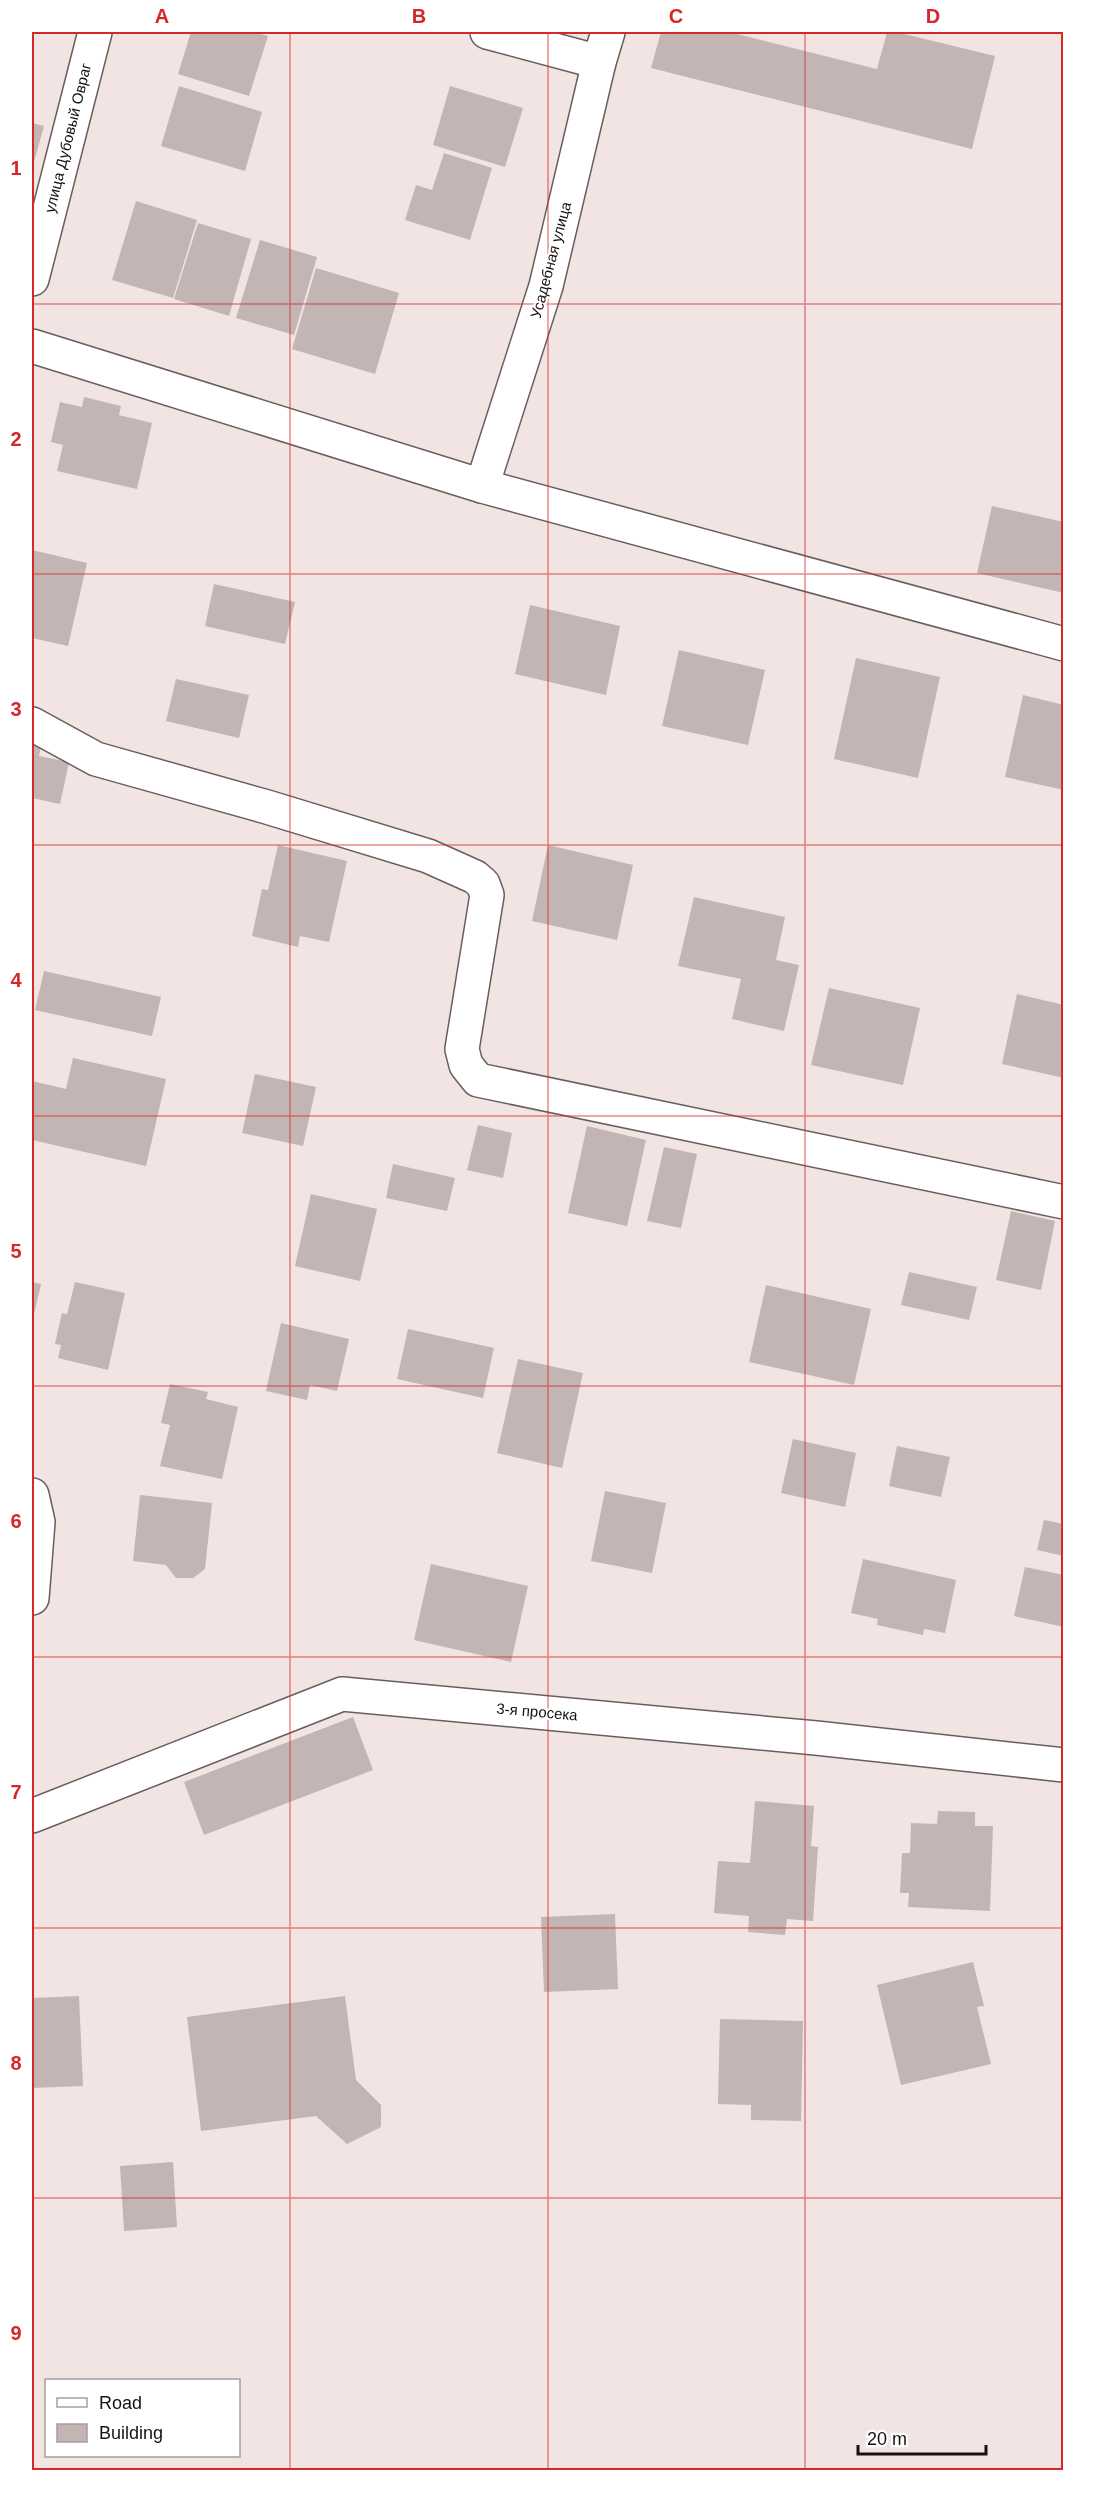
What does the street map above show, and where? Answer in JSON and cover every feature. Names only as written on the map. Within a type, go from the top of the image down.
[{"type":"street","name":"улица Дубовый Овраг","points":[[32,279],[95,32]]},
{"type":"street","points":[[488,32],[604,47]]},
{"type":"street","name":"Усадебная улица","points":[[482,486],[546,286],[604,47]]},
{"type":"street","points":[[32,346],[482,486],[1064,644]]},
{"type":"street","points":[[32,724],[96,759],[267,807],[428,856],[475,877],[483,884],[487,895],[462,1048],[466,1065],[477,1080],[1064,1202]]},
{"type":"street","points":[[32,1495],[38,1522],[32,1598]]},
{"type":"street","name":"3-я просека","points":[[32,1815],[342,1695],[816,1738],[1064,1765]]},
{"type":"building","points":[[191,32],[253,32],[268,36],[249,96],[178,74]]},
{"type":"building","points":[[661,32],[729,32],[877,69],[887,32],[896,32],[995,56],[972,149],[651,68]]},
{"type":"building","points":[[179,86],[262,112],[245,171],[161,146]]},
{"type":"building","points":[[450,86],[523,108],[505,167],[433,145]]},
{"type":"building","points":[[32,123],[44,126],[32,169]]},
{"type":"building","points":[[444,153],[492,168],[470,240],[405,220],[416,185],[432,190]]},
{"type":"building","points":[[136,201],[197,220],[173,298],[112,280]]},
{"type":"building","points":[[198,223],[251,239],[229,316],[174,299]]},
{"type":"building","points":[[260,240],[317,257],[294,335],[236,318]]},
{"type":"building","points":[[316,268],[399,293],[375,374],[292,349]]},
{"type":"building","points":[[84,397],[121,406],[119,415],[152,423],[137,489],[57,471],[63,445],[51,442],[60,402],[82,407]]},
{"type":"building","points":[[992,506],[1064,522],[1064,593],[977,573]]},
{"type":"building","points":[[32,550],[87,563],[68,646],[32,638]]},
{"type":"building","points":[[214,584],[295,602],[285,644],[205,626]]},
{"type":"building","points":[[530,605],[620,626],[606,695],[515,674]]},
{"type":"building","points":[[679,650],[765,670],[748,745],[662,726]]},
{"type":"building","points":[[856,658],[940,677],[918,778],[834,759]]},
{"type":"building","points":[[176,679],[249,695],[239,738],[166,721]]},
{"type":"building","points":[[1023,695],[1064,705],[1064,790],[1005,777]]},
{"type":"building","points":[[32,729],[44,732],[39,756],[69,762],[60,804],[32,798]]},
{"type":"building","points":[[278,845],[347,861],[329,942],[300,936],[298,947],[252,936],[262,889],[268,890]]},
{"type":"building","points":[[548,845],[633,865],[617,940],[532,921]]},
{"type":"building","points":[[694,897],[785,917],[776,960],[799,965],[784,1031],[732,1019],[741,979],[678,966]]},
{"type":"building","points":[[44,971],[161,997],[152,1036],[35,1010]]},
{"type":"building","points":[[829,988],[920,1008],[903,1085],[811,1065]]},
{"type":"building","points":[[1017,994],[1064,1005],[1064,1078],[1002,1064]]},
{"type":"building","points":[[73,1058],[166,1079],[146,1166],[32,1140],[32,1081],[66,1089]]},
{"type":"building","points":[[255,1074],[316,1087],[303,1146],[242,1133]]},
{"type":"building","points":[[478,1125],[512,1133],[503,1178],[467,1170]]},
{"type":"building","points":[[587,1126],[646,1140],[627,1226],[568,1213]]},
{"type":"building","points":[[664,1147],[697,1154],[681,1228],[647,1221]]},
{"type":"building","points":[[393,1164],[455,1178],[447,1211],[386,1198]]},
{"type":"building","points":[[311,1194],[377,1209],[360,1281],[295,1266]]},
{"type":"building","points":[[1011,1211],[1055,1221],[1041,1290],[996,1280]]},
{"type":"building","points":[[909,1272],[977,1287],[969,1320],[901,1305]]},
{"type":"building","points":[[32,1282],[41,1284],[32,1323]]},
{"type":"building","points":[[75,1282],[125,1293],[108,1370],[58,1358],[61,1345],[55,1344],[62,1313],[67,1314]]},
{"type":"building","points":[[766,1285],[871,1309],[854,1385],[749,1362]]},
{"type":"building","points":[[281,1323],[349,1339],[337,1391],[310,1385],[307,1400],[266,1391]]},
{"type":"building","points":[[408,1329],[494,1348],[483,1398],[397,1379]]},
{"type":"building","points":[[518,1359],[583,1373],[562,1468],[497,1453]]},
{"type":"building","points":[[170,1384],[208,1392],[206,1399],[238,1407],[222,1479],[160,1466],[170,1425],[161,1423]]},
{"type":"building","points":[[793,1439],[856,1453],[845,1507],[781,1493]]},
{"type":"building","points":[[897,1446],[950,1457],[941,1497],[889,1486]]},
{"type":"building","points":[[605,1491],[666,1503],[652,1573],[591,1561]]},
{"type":"building","points":[[140,1495],[212,1503],[205,1569],[193,1578],[176,1578],[166,1565],[133,1561]]},
{"type":"building","points":[[1044,1520],[1064,1524],[1064,1556],[1037,1550]]},
{"type":"building","points":[[863,1559],[956,1580],[945,1633],[924,1629],[923,1635],[877,1625],[878,1619],[851,1613]]},
{"type":"building","points":[[431,1564],[528,1586],[511,1662],[414,1640]]},
{"type":"building","points":[[1025,1567],[1064,1575],[1064,1627],[1014,1616]]},
{"type":"building","points":[[353,1717],[373,1770],[204,1835],[184,1782]]},
{"type":"building","points":[[755,1801],[814,1806],[811,1846],[818,1847],[813,1921],[787,1919],[785,1935],[748,1932],[749,1916],[714,1913],[718,1861],[750,1863]]},
{"type":"building","points":[[938,1811],[975,1812],[975,1826],[993,1826],[990,1911],[908,1907],[909,1893],[900,1893],[902,1853],[910,1853],[911,1823],[937,1824]]},
{"type":"building","points":[[615,1914],[618,1989],[544,1992],[541,1917]]},
{"type":"building","points":[[973,1962],[984,2006],[977,2007],[991,2064],[901,2085],[877,1985]]},
{"type":"building","points":[[79,1996],[83,2086],[32,2088],[32,1998]]},
{"type":"building","points":[[345,1996],[356,2080],[381,2105],[381,2127],[347,2144],[316,2116],[201,2131],[187,2017]]},
{"type":"building","points":[[720,2019],[803,2021],[801,2121],[751,2120],[751,2105],[718,2104]]},
{"type":"building","points":[[173,2162],[177,2227],[124,2231],[120,2166]]}]
